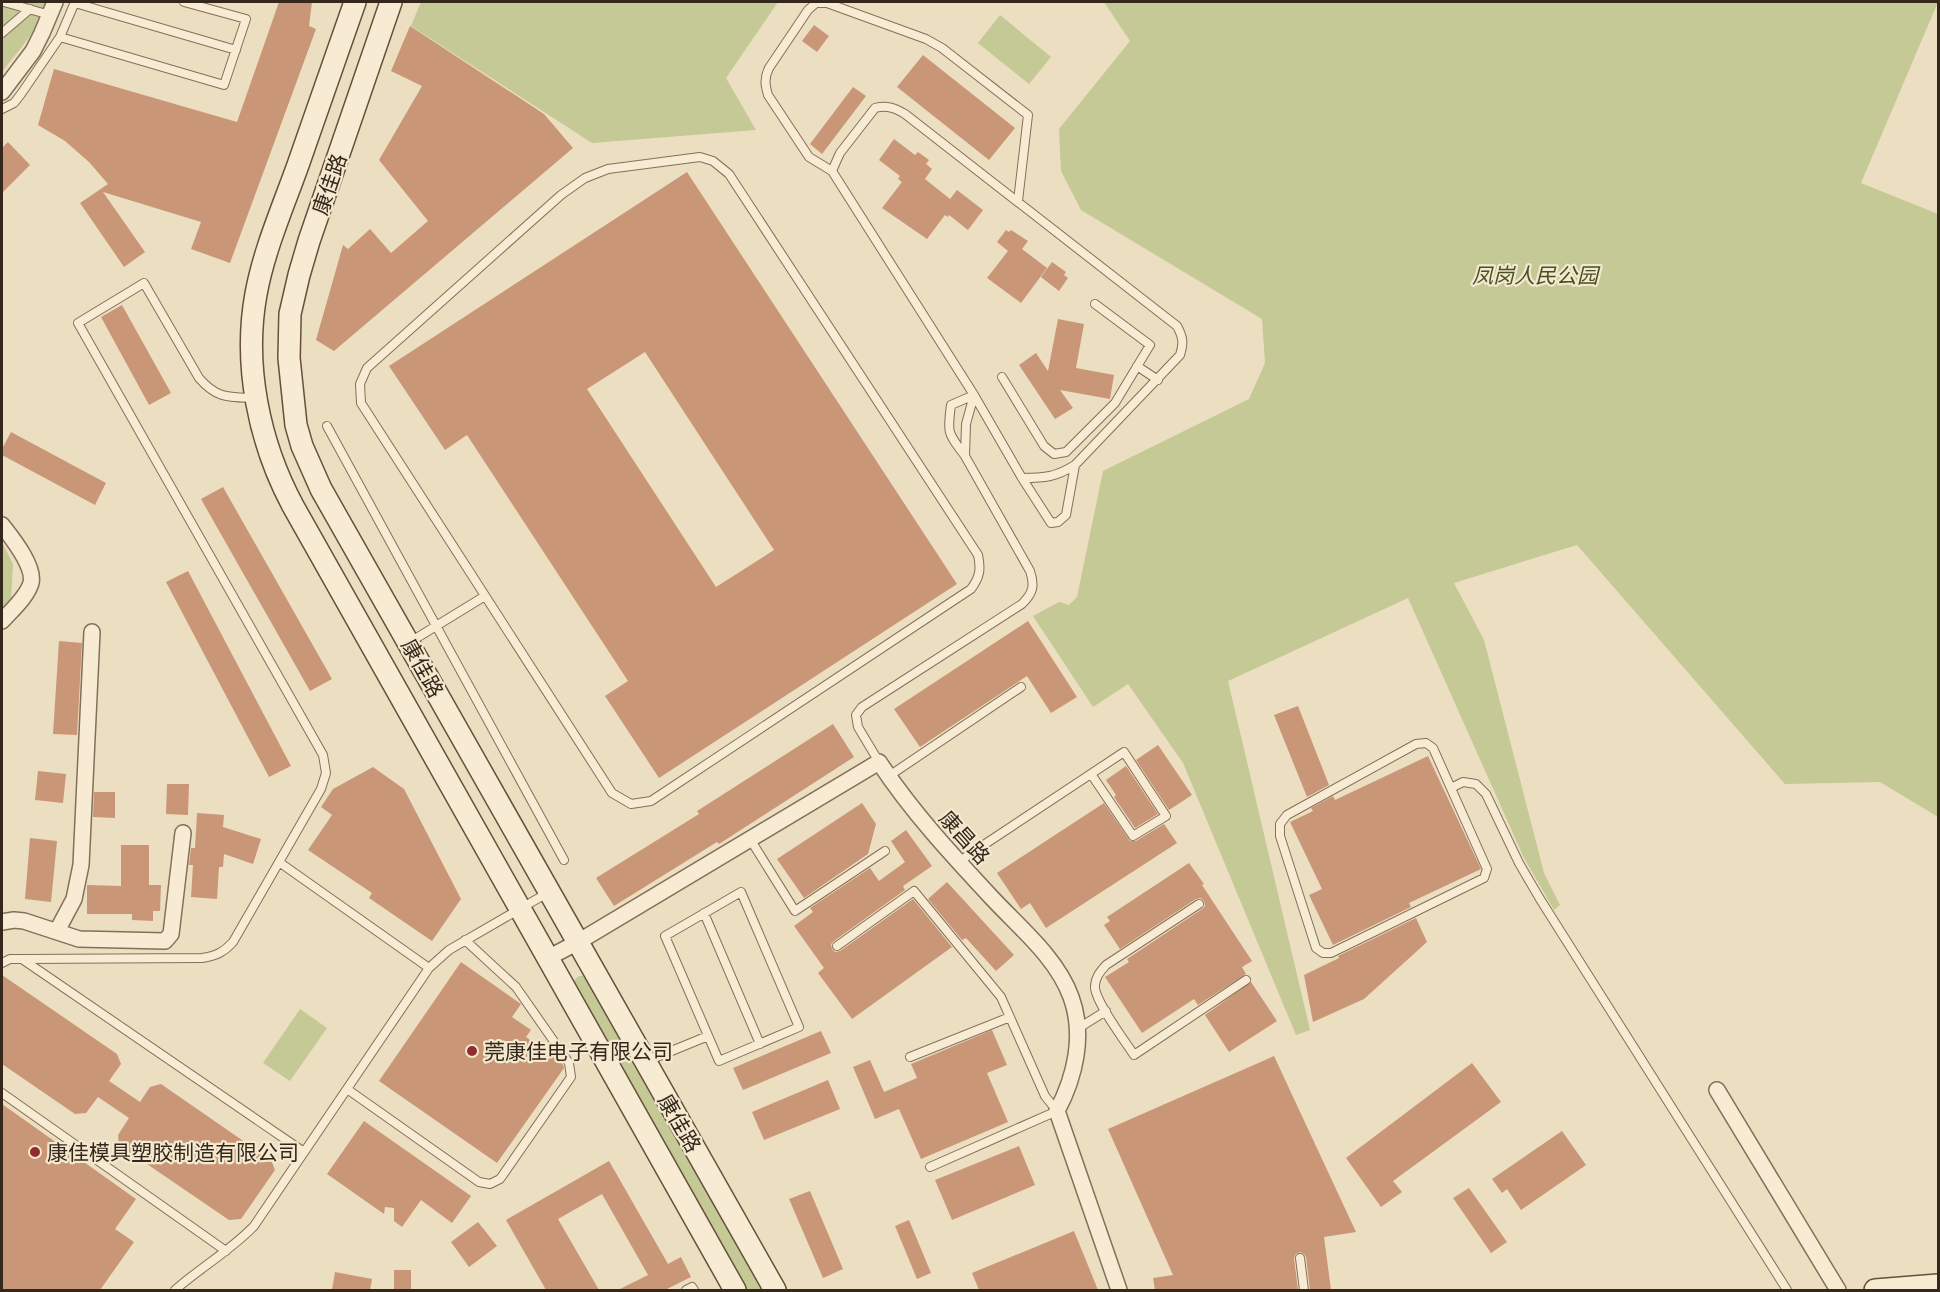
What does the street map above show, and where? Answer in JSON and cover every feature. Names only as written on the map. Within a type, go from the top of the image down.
[{"type":"street","name":"康佳路","points":[[355,2],[261,274],[253,314],[256,398],[268,452],[283,487],[735,1290]]},
{"type":"street","name":"康佳路","points":[[391,2],[298,275],[290,314],[288,358],[296,425],[321,489],[775,1290]]},
{"type":"street","points":[[2,92],[33,51],[52,8]]},
{"type":"street","points":[[2,525],[27,561],[32,583],[2,621]]},
{"type":"street","points":[[57,931],[74,899],[81,865],[92,632]]},
{"type":"street","points":[[548,958],[879,762]]},
{"type":"street","name":"康昌路","points":[[879,762],[916,814],[1054,966],[1071,996],[1076,1012],[1076,1054],[1071,1081],[1057,1111]]},
{"type":"street","points":[[2,922],[24,921],[79,939],[165,941],[171,934],[183,833]]},
{"type":"street","points":[[1717,1090],[1838,1290]]},
{"type":"street","points":[[1057,1111],[1119,1290]]},
{"type":"street","points":[[1875,1290],[1938,1285]]},
{"type":"lane","points":[[4,2],[30,9],[52,8]]},
{"type":"lane","points":[[2,109],[14,102],[21,94],[60,37],[75,2],[236,50]]},
{"type":"lane","points":[[60,37],[224,85],[246,19],[184,2]]},
{"type":"lane","points":[[1018,201],[1028,115],[942,48],[926,39],[827,3],[816,3],[808,10],[769,68],[765,77],[768,95],[809,157],[832,171],[974,395],[1051,523],[1058,522],[1066,515],[1076,465]]},
{"type":"lane","points":[[2,33],[30,9]]},
{"type":"lane","points":[[832,171],[840,153],[869,114],[875,108],[891,107],[905,114],[1177,326],[1182,335],[1183,345],[1180,356],[1076,465],[1060,474],[1043,478],[1022,478]]},
{"type":"lane","points":[[700,157],[713,162],[729,174],[978,555],[981,567],[978,579],[971,589],[651,801],[631,804],[612,793],[485,596],[361,403],[360,384],[368,368],[561,195],[585,178],[608,169],[700,157]]},
{"type":"lane","points":[[2,963],[10,959],[202,958],[215,956],[225,951],[233,942],[321,789],[326,773],[323,755],[78,323],[144,283],[199,378],[207,387],[218,395],[256,398]]},
{"type":"lane","points":[[1002,377],[1044,446],[1054,454],[1066,452],[1115,403],[1150,345],[1095,304]]},
{"type":"lane","points":[[1137,366],[1158,380]]},
{"type":"lane","points":[[879,762],[858,727],[856,715],[862,708],[1022,604],[1032,595],[1034,583],[1030,571],[965,456],[949,434],[951,405],[974,395]]},
{"type":"lane","points":[[965,456],[966,424],[974,395]]},
{"type":"lane","points":[[327,426],[564,860]]},
{"type":"lane","points":[[408,643],[485,596]]},
{"type":"lane","points":[[889,776],[1021,687]]},
{"type":"lane","points":[[1426,743],[1434,748],[1451,788],[1487,869],[1484,878],[1331,953],[1323,953],[1316,948],[1280,836],[1280,824],[1287,815],[1416,744],[1426,743]]},
{"type":"lane","points":[[959,862],[1091,774],[1124,752],[1166,816],[1133,836],[1091,774]]},
{"type":"lane","points":[[1451,788],[1463,782],[1476,784],[1486,794],[1519,863],[1540,898],[1787,1290]]},
{"type":"lane","points":[[750,839],[795,911],[885,851]]},
{"type":"lane","points":[[279,862],[429,968]]},
{"type":"lane","points":[[837,946],[914,891],[1001,997],[1045,1096],[1057,1111],[930,1167]]},
{"type":"lane","points":[[175,1290],[236,1245],[254,1226],[429,968],[449,950],[549,892]]},
{"type":"lane","points":[[741,892],[799,1027],[719,1061],[665,936],[704,913],[741,892]]},
{"type":"lane","points":[[1199,904],[1106,965],[1097,976],[1094,988],[1098,999],[1134,1054],[1246,980]]},
{"type":"lane","points":[[704,913],[760,1044]]},
{"type":"lane","points":[[347,1089],[479,1182],[490,1184],[500,1179],[571,1077],[569,1064],[516,987],[465,940]]},
{"type":"lane","points":[[22,959],[304,1152]]},
{"type":"lane","points":[[1077,1029],[1106,1011]]},
{"type":"lane","points":[[910,1057],[1010,1017]]},
{"type":"lane","points":[[646,1062],[708,1036]]},
{"type":"lane","points":[[2,1093],[226,1251]]},
{"type":"lane","points":[[1300,1258],[1304,1290]]},
{"type":"lane","points":[[686,1290],[692,1287],[694,1290]]},
{"type":"green space","points":[[2,2],[47,2],[34,30],[2,72]]},
{"type":"green space","points":[[421,2],[778,2],[726,78],[756,130],[592,143],[411,26]]},
{"type":"green space","name":"凤岗人民公园","points":[[1104,2],[1938,2],[1861,183],[1938,214],[1938,817],[1880,782],[1785,784],[1577,545],[1454,583],[1484,640],[1544,873],[1560,905],[1554,910],[1524,858],[1408,598],[1228,681],[1310,1030],[1296,1035],[1183,763],[1128,684],[1093,707],[1033,616],[1059,602],[1069,605],[1077,597],[1103,471],[1249,399],[1265,363],[1262,319],[1081,210],[1061,171],[1059,129],[1130,41]]},
{"type":"green space","points":[[1000,15],[1051,57],[1029,84],[978,43]]},
{"type":"green space","points":[[2,542],[13,564],[11,600],[2,611]]},
{"type":"green space","points":[[584,976],[764,1290],[744,1290],[573,986],[576,978]]},
{"type":"green space","points":[[300,1009],[327,1028],[290,1081],[263,1063]]},
{"type":"building","points":[[279,2],[312,2],[309,26],[316,29],[230,263],[191,249],[201,222],[103,192],[145,252],[124,267],[80,203],[108,184],[89,162],[65,141],[38,125],[54,69],[237,122]]},
{"type":"building","points":[[814,25],[829,36],[817,52],[802,41]]},
{"type":"building","points":[[410,26],[544,114],[573,148],[334,351],[316,340],[343,245],[348,249],[370,229],[391,253],[428,221],[379,160],[422,86],[391,71]]},
{"type":"building","points":[[923,55],[1015,128],[989,160],[897,87]]},
{"type":"building","points":[[853,87],[866,96],[822,154],[810,144]]},
{"type":"building","points":[[894,139],[915,155],[918,152],[929,160],[926,164],[932,169],[925,179],[950,199],[957,190],[983,210],[968,230],[949,215],[948,217],[945,215],[927,239],[882,208],[902,182],[898,179],[900,176],[879,160]]},
{"type":"building","points":[[8,142],[30,165],[2,193],[2,148]]},
{"type":"building","points":[[687,172],[957,584],[659,778],[605,696],[628,681],[467,435],[445,450],[389,366]],"holes":[[[645,352],[774,550],[716,587],[587,389]]]},
{"type":"building","points":[[1006,230],[1009,232],[1011,230],[1028,241],[1022,249],[1047,268],[1021,303],[987,278],[1008,251],[997,242]]},
{"type":"building","points":[[1052,262],[1066,272],[1064,275],[1068,278],[1059,291],[1041,277]]},
{"type":"building","points":[[122,305],[171,393],[149,405],[101,317]]},
{"type":"building","points":[[1058,319],[1084,324],[1076,368],[1114,375],[1110,399],[1060,390],[1073,408],[1055,419],[1019,365],[1036,353],[1048,371]]},
{"type":"building","points":[[11,432],[106,483],[95,505],[2,455],[2,449]]},
{"type":"building","points":[[223,487],[332,679],[310,691],[201,499]]},
{"type":"building","points":[[188,571],[291,766],[269,777],[166,582]]},
{"type":"building","points":[[1028,621],[1077,697],[1051,713],[1027,676],[920,747],[894,709]]},
{"type":"building","points":[[59,641],[82,643],[77,735],[53,734]]},
{"type":"building","points":[[1298,706],[1329,785],[1307,797],[1274,715]]},
{"type":"building","points":[[833,724],[854,757],[719,844],[717,842],[614,906],[596,878],[699,814],[697,811]]},
{"type":"building","points":[[1158,745],[1192,795],[1169,810],[1136,760]]},
{"type":"building","points":[[1428,756],[1481,869],[1409,903],[1411,907],[1333,945],[1309,895],[1322,889],[1290,822],[1313,811],[1311,808],[1333,796],[1335,800]]},
{"type":"building","points":[[1126,766],[1158,814],[1135,828],[1114,797],[1116,795],[1106,780]]},
{"type":"building","points":[[373,767],[404,789],[461,899],[432,941],[369,898],[372,893],[308,850],[332,815],[321,807],[333,789]]},
{"type":"building","points":[[38,771],[66,774],[63,803],[35,800]]},
{"type":"building","points":[[167,784],[189,784],[188,815],[166,814]]},
{"type":"building","points":[[94,792],[115,792],[115,818],[93,817]]},
{"type":"building","points":[[862,803],[876,824],[868,854],[804,898],[777,859]]},
{"type":"building","points":[[1104,803],[1130,841],[1136,841],[1164,824],[1177,843],[1046,928],[1030,903],[1021,909],[997,873]]},
{"type":"building","points":[[197,813],[224,815],[223,827],[261,839],[253,864],[224,854],[223,867],[219,867],[217,899],[191,897],[193,865],[189,865],[191,848],[195,848]]},
{"type":"building","points":[[906,830],[932,866],[903,886],[905,890],[834,941],[831,944],[832,949],[835,952],[840,951],[913,899],[952,947],[852,1019],[818,973],[824,968],[794,926],[813,912],[810,908],[870,868],[879,881],[905,862],[891,841]]},
{"type":"building","points":[[30,838],[57,841],[51,902],[25,899]]},
{"type":"building","points":[[121,845],[149,845],[149,885],[161,885],[160,911],[153,911],[153,921],[132,920],[132,914],[87,914],[87,885],[121,886]]},
{"type":"building","points":[[1189,863],[1252,961],[1242,967],[1246,974],[1198,1005],[1194,999],[1142,1033],[1105,977],[1129,962],[1127,959],[1202,909],[1205,906],[1204,901],[1201,898],[1196,899],[1120,949],[1104,925],[1110,921],[1107,917]]},
{"type":"building","points":[[947,882],[1014,955],[996,971],[966,938],[962,940],[928,899]]},
{"type":"building","points":[[1416,918],[1427,942],[1364,999],[1313,1022],[1304,975]]},
{"type":"building","name":"莞康佳电子有限公司","points":[[461,962],[521,1004],[512,1017],[531,1030],[526,1037],[561,1062],[564,1068],[497,1163],[379,1081]]},
{"type":"building","points":[[2,975],[117,1054],[121,1064],[109,1081],[140,1102],[150,1087],[161,1084],[271,1160],[275,1170],[241,1219],[229,1220],[119,1145],[118,1135],[129,1118],[98,1097],[86,1113],[75,1114],[2,1064]]},
{"type":"building","points":[[1251,982],[1277,1021],[1229,1052],[1205,1015]]},
{"type":"building","points":[[992,1030],[1007,1065],[987,1073],[1008,1122],[921,1159],[899,1109],[875,1119],[853,1067],[870,1060],[884,1092],[917,1078],[911,1064]]},
{"type":"building","points":[[821,1031],[831,1053],[743,1090],[733,1068]]},
{"type":"building","points":[[1274,1056],[1356,1232],[1324,1237],[1331,1290],[1310,1290],[1306,1257],[1300,1252],[1294,1258],[1298,1290],[1155,1290],[1153,1278],[1173,1275],[1108,1129]]},
{"type":"building","points":[[1472,1063],[1501,1102],[1393,1181],[1402,1192],[1381,1207],[1346,1158]]},
{"type":"building","points":[[828,1080],[840,1109],[764,1140],[752,1112]]},
{"type":"building","name":"康佳模具塑胶制造有限公司","points":[[2,1104],[136,1199],[115,1229],[134,1242],[100,1290],[2,1290]]},
{"type":"building","points":[[364,1121],[471,1196],[452,1223],[421,1200],[402,1227],[394,1221],[394,1208],[385,1207],[384,1214],[327,1174]]},
{"type":"building","points":[[1562,1131],[1586,1165],[1521,1210],[1507,1189],[1502,1193],[1492,1179]]},
{"type":"building","points":[[1019,1146],[1035,1185],[952,1220],[935,1180]]},
{"type":"building","points":[[609,1161],[668,1264],[681,1257],[691,1277],[665,1290],[618,1290],[648,1275],[602,1194],[558,1219],[599,1290],[546,1290],[506,1220]]},
{"type":"building","points":[[1469,1188],[1507,1242],[1491,1253],[1453,1198]]},
{"type":"building","points":[[810,1191],[843,1269],[823,1278],[789,1199]]},
{"type":"building","points":[[909,1220],[931,1273],[917,1279],[895,1226]]},
{"type":"building","points":[[478,1222],[497,1246],[469,1267],[451,1242]]},
{"type":"building","points":[[1074,1231],[1098,1290],[979,1290],[972,1273]]},
{"type":"building","points":[[394,1270],[411,1270],[411,1290],[394,1290]]},
{"type":"building","points":[[335,1272],[372,1279],[370,1290],[332,1290]]},
{"type":"place","name":"莞康佳电子有限公司","points":[[472,1051]]},
{"type":"place","name":"康佳模具塑胶制造有限公司","points":[[35,1152]]}]
